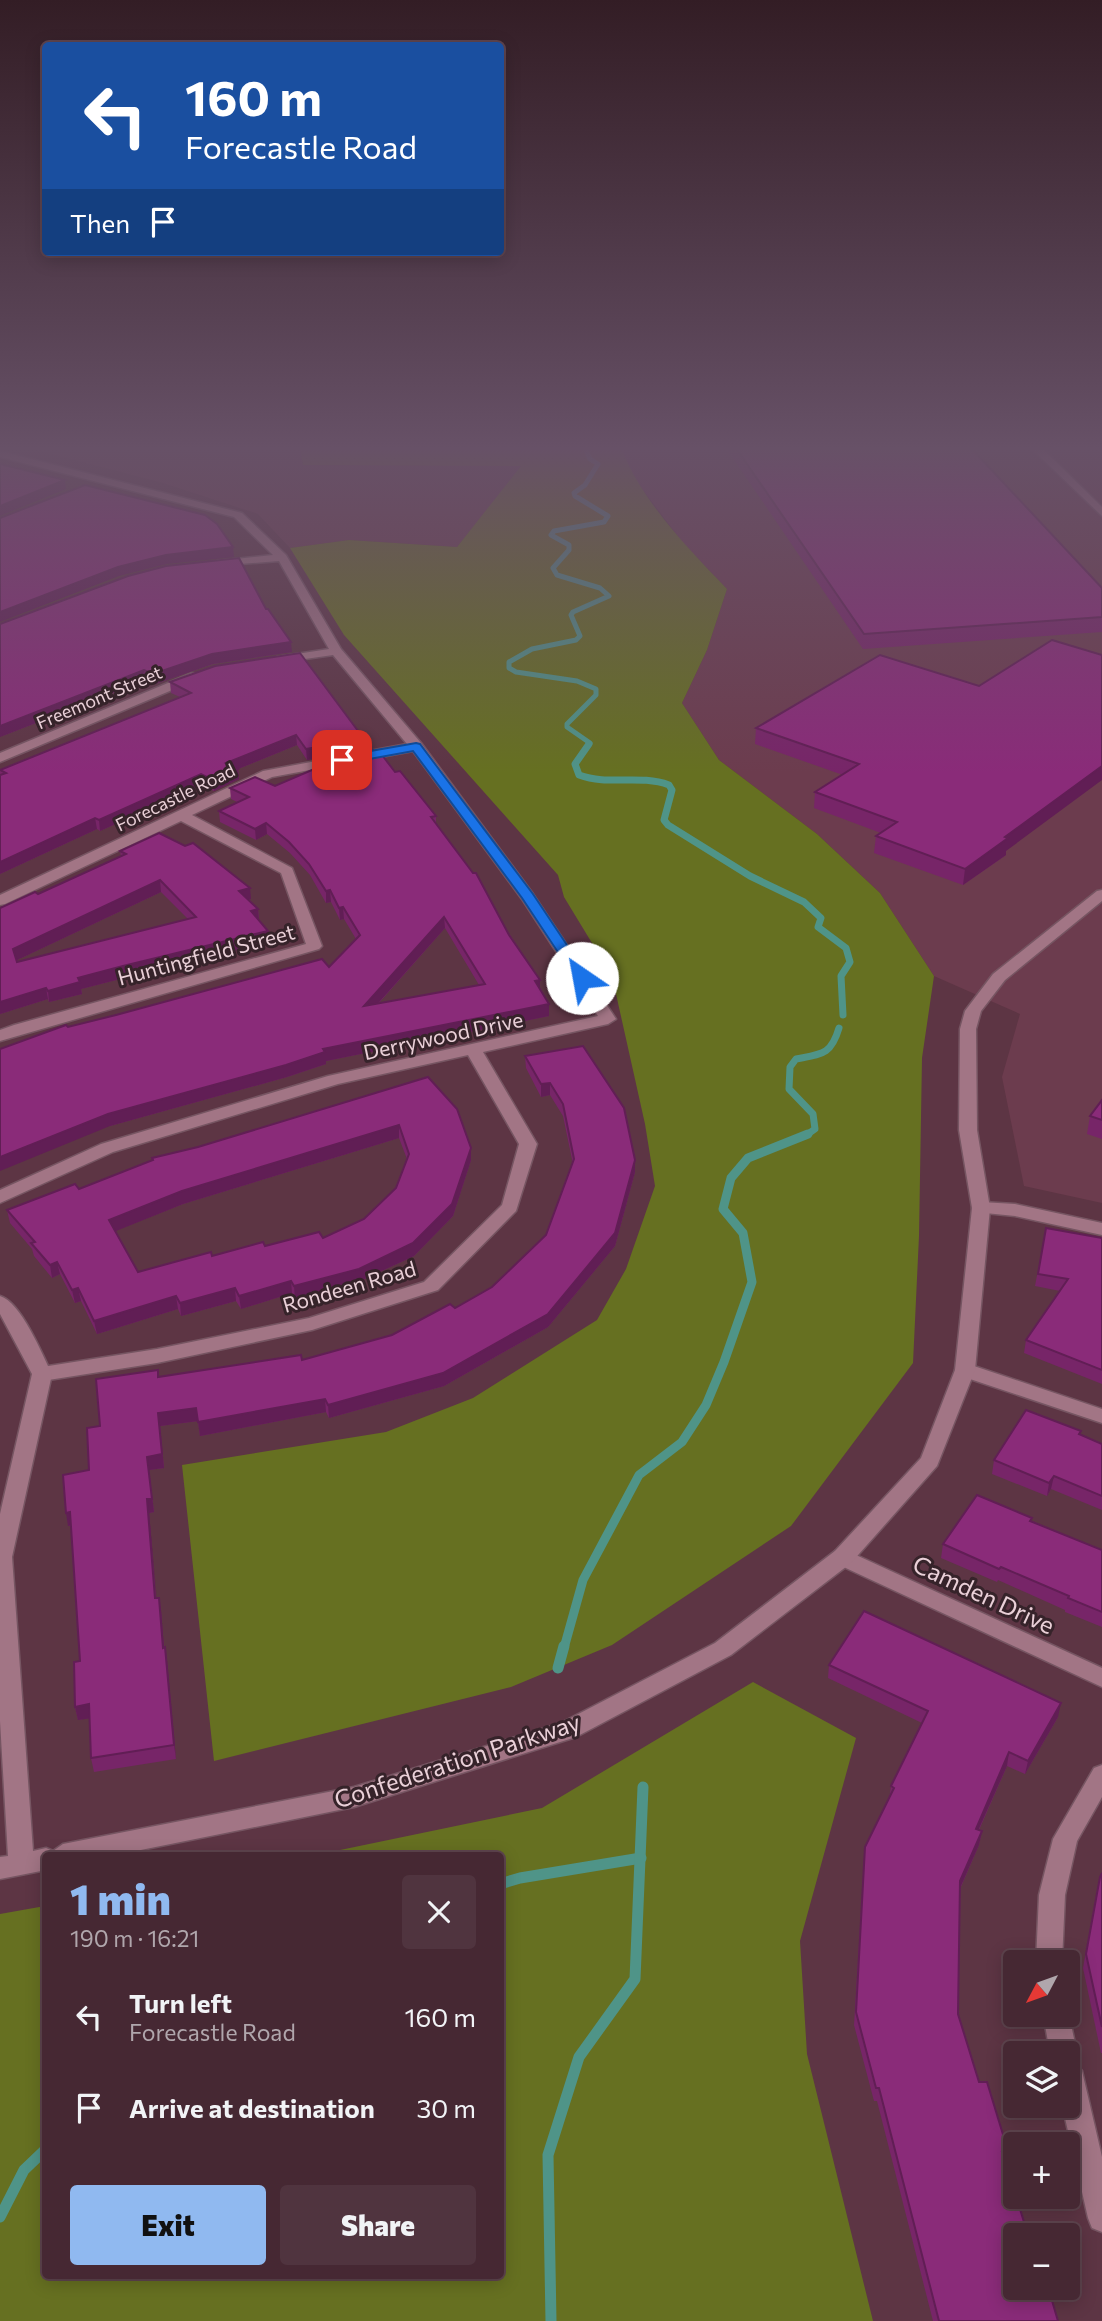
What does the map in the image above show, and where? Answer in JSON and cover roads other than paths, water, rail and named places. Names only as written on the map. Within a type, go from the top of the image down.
[{"type":"street","points":[[205,566],[282,557]]},
{"type":"street","name":"Derrywood Drive","points":[[0,1197],[107,1148],[334,1080],[474,1051],[608,1019],[528,897],[416,747],[336,651],[282,557]]},
{"type":"street","points":[[268,662],[336,651]]},
{"type":"street","name":"Freemont Street","points":[[0,758],[201,674]]},
{"type":"street","name":"Forecastle Road","points":[[0,901],[268,774],[416,747]]},
{"type":"street","name":"Huntingfield Street","points":[[0,1036],[20,1028],[314,946],[287,871],[182,816]]},
{"type":"street","name":"Confederation Parkway","points":[[78,1852],[354,1797],[568,1730],[723,1648],[844,1557],[930,1461],[965,1370],[981,1208],[968,1130],[968,1029],[973,1011],[999,976],[1102,894]]},
{"type":"street","name":"Rondeen Road","points":[[42,1374],[157,1356],[312,1324],[432,1286],[510,1207],[528,1144],[474,1051]]},
{"type":"street","points":[[981,1208],[1015,1210],[1102,1229]]},
{"type":"street","points":[[0,1303],[12,1316],[42,1374],[1,1558],[22,1863]]},
{"type":"street","points":[[965,1370],[1102,1416]]},
{"type":"street","name":"Camden Drive","points":[[844,1557],[1102,1678]]},
{"type":"street","points":[[1050,1950],[1052,1895],[1065,1839],[1102,1774]]},
{"type":"street","points":[[1079,2118],[1102,2218]]},
{"type":"waterway","points":[[563,556],[553,568],[557,575],[600,588],[609,596],[573,612],[571,615],[580,636],[576,640],[532,649],[509,662],[509,668],[516,672],[577,681],[596,689],[596,695],[567,724],[567,727],[590,743],[588,746]]},
{"type":"waterway","points":[[589,744],[575,764],[579,775],[601,780],[646,780],[669,785],[672,790],[664,820],[668,825],[750,876],[804,902],[821,918],[818,927],[846,948],[850,962],[841,976],[843,1015]]},
{"type":"waterway","points":[[808,1134],[815,1129],[813,1114],[789,1089],[790,1067],[796,1059],[824,1052],[833,1044],[839,1028]]},
{"type":"waterway","points":[[564,1648],[583,1580],[639,1475],[682,1442],[706,1405],[724,1362],[752,1282],[743,1233],[723,1209],[731,1178],[748,1158],[808,1134]]},
{"type":"waterway","points":[[558,1668],[564,1646]]},
{"type":"waterway","points":[[640,1858],[643,1787]]},
{"type":"waterway","points":[[504,1883],[640,1858]]},
{"type":"waterway","points":[[551,2321],[548,2155],[579,2057],[635,1979],[640,1858]]},
{"type":"waterway","points":[[0,2217],[24,2170],[42,2153]]}]
